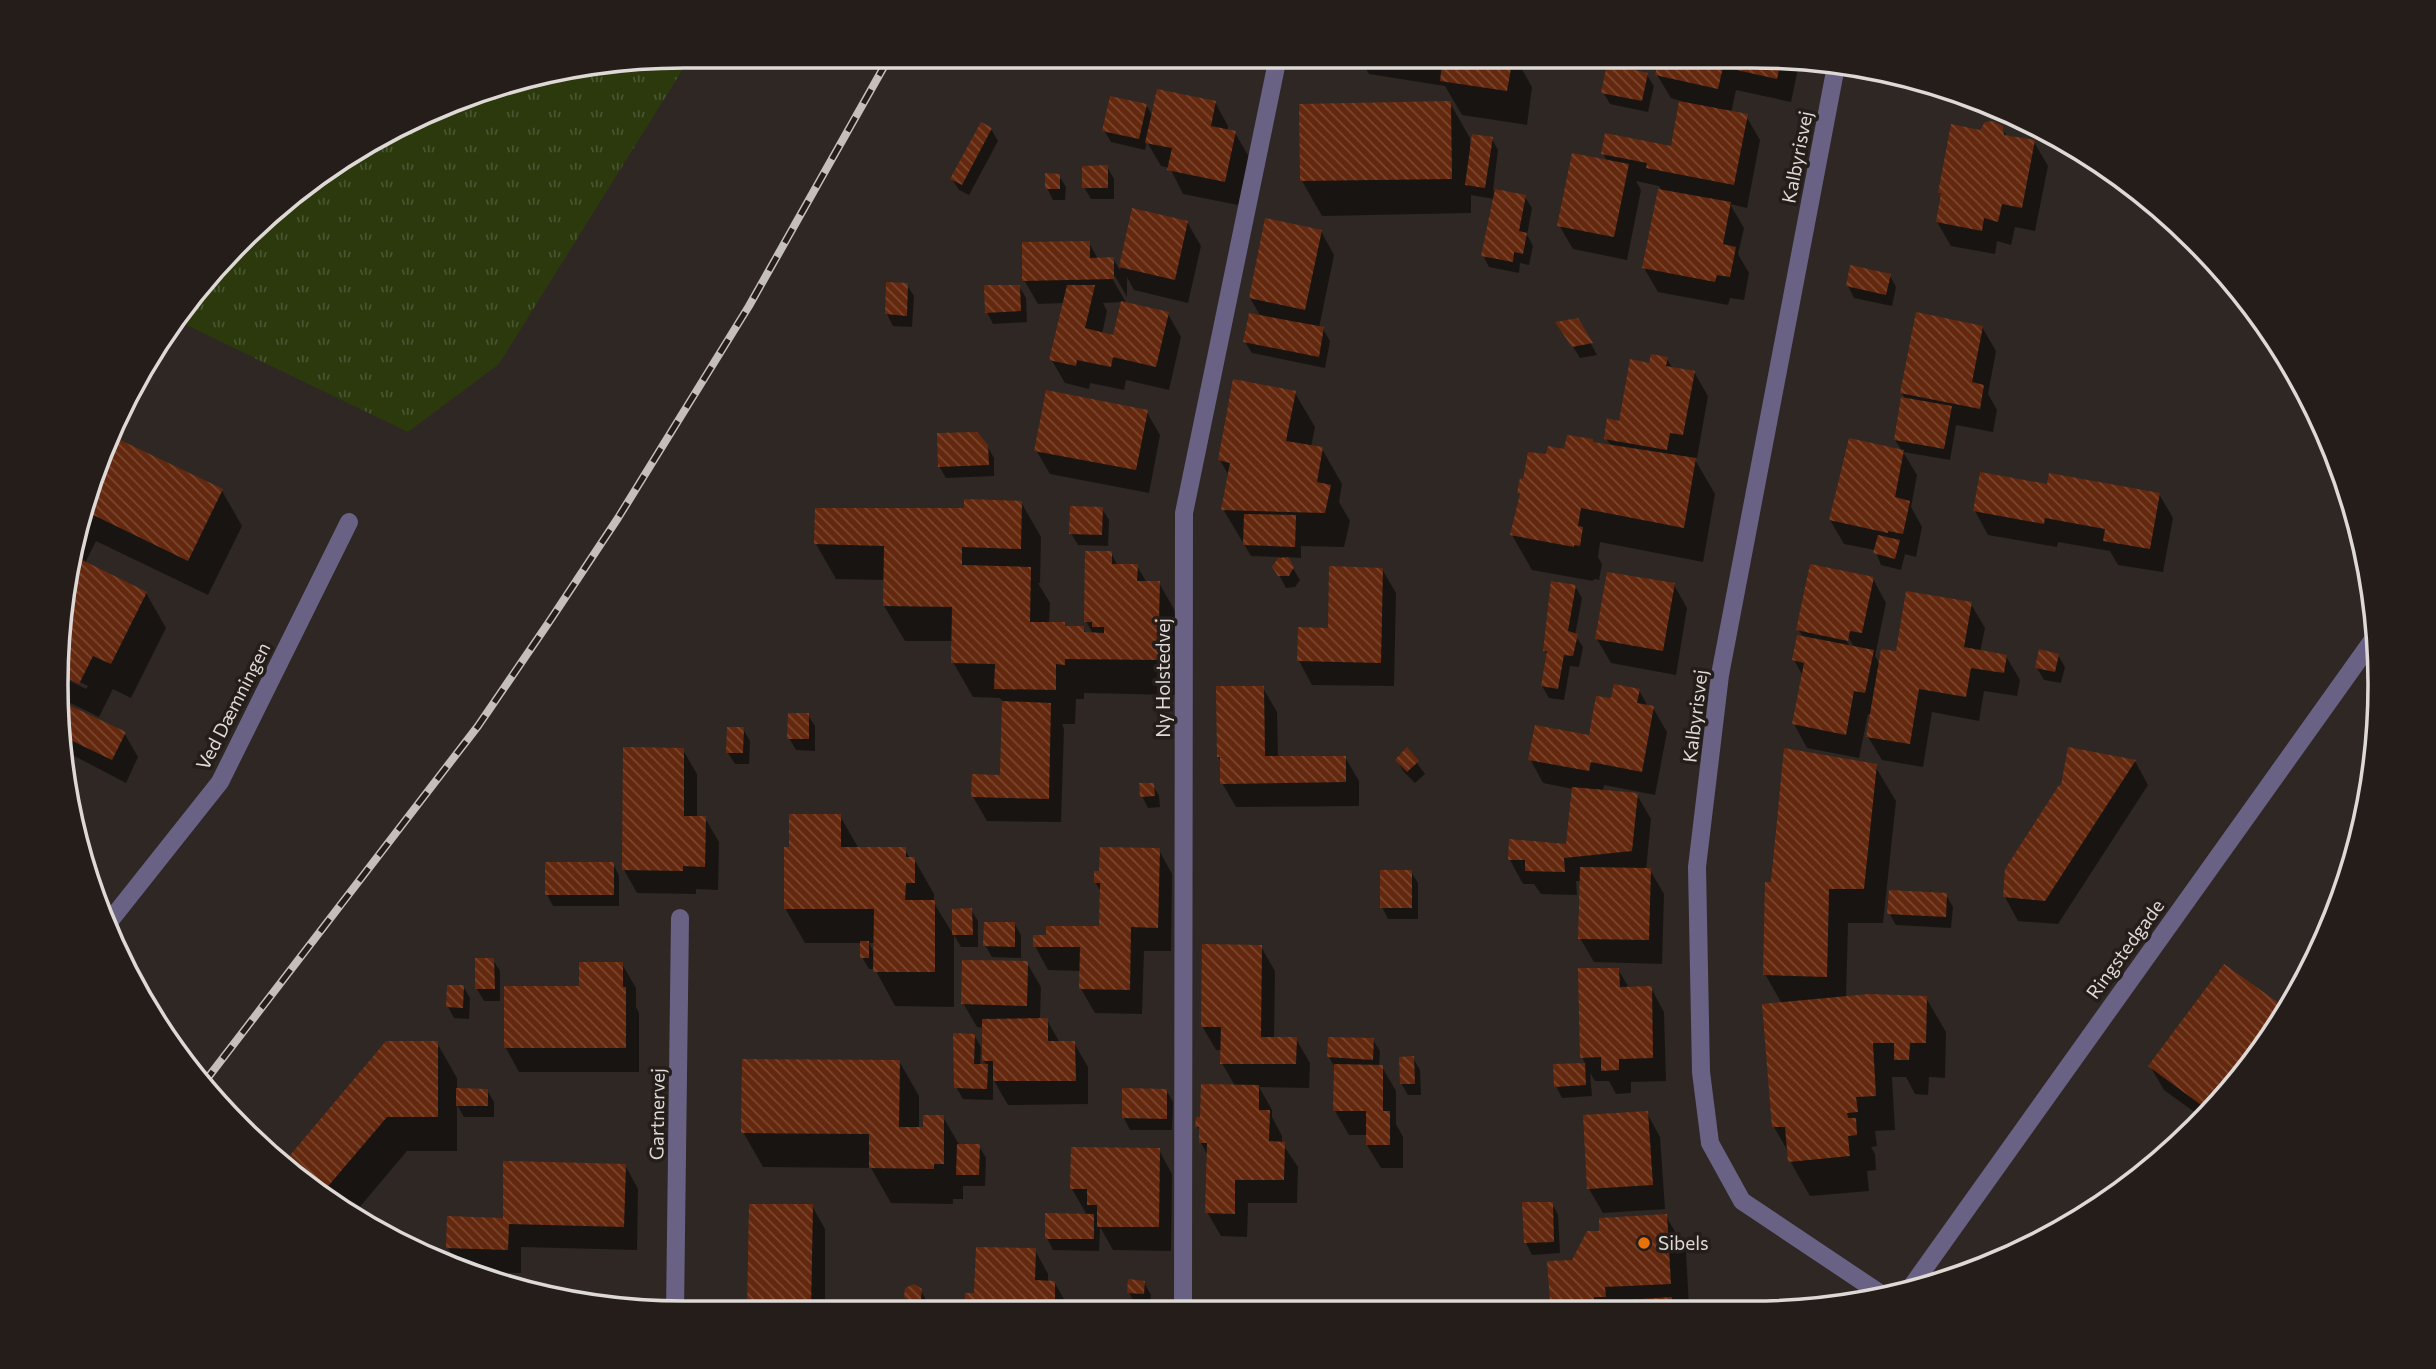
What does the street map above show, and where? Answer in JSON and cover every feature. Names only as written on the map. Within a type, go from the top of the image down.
[{"type":"street","name":"Ny Holstedvej","points":[[1183,1301],[1184,513],[1276,68]]},
{"type":"street","name":"Kalbyrisvej","points":[[1834,74],[1720,675],[1697,867],[1701,1072],[1710,1143],[1742,1201],[1873,1289]]},
{"type":"street","name":"Ved Dæmningen","points":[[114,916],[220,782],[349,523]]},
{"type":"street","name":"Ringstedgade","points":[[1918,1278],[2366,649]]},
{"type":"street","name":"Gartnervej","points":[[675,1301],[680,918]]},
{"type":"green space","points":[[684,68],[499,364],[408,432],[185,324],[221,278],[278,221],[342,172],[412,132],[449,115],[525,89],[604,74]]},
{"type":"building","points":[[1442,68],[1511,68],[1507,91],[1440,81]]},
{"type":"building","points":[[1606,68],[1625,68],[1648,73],[1642,101],[1601,93]]},
{"type":"building","points":[[1657,68],[1723,68],[1718,89],[1655,75]]},
{"type":"building","points":[[1728,68],[1779,69],[1777,79]]},
{"type":"building","points":[[1157,89],[1216,101],[1211,126],[1236,131],[1225,182],[1167,170],[1172,148],[1145,143]]},
{"type":"building","points":[[1110,96],[1147,104],[1139,139],[1102,131]]},
{"type":"building","points":[[1451,101],[1452,179],[1300,181],[1299,104]]},
{"type":"building","points":[[1679,101],[1748,114],[1734,185],[1646,168],[1647,163],[1601,154],[1605,133],[1671,146]]},
{"type":"building","points":[[1993,121],[2003,126],[2004,135],[2035,140],[2022,208],[2002,204],[1998,222],[1984,218],[1982,231],[1936,222],[1941,193],[1938,193],[1951,124],[1980,130],[1985,122]]},
{"type":"building","points":[[981,122],[992,128],[962,185],[950,179]]},
{"type":"building","points":[[1472,134],[1493,137],[1485,188],[1465,185]]},
{"type":"building","points":[[1572,153],[1629,164],[1614,237],[1557,226]]},
{"type":"building","points":[[1108,165],[1108,188],[1082,188],[1082,166]]},
{"type":"building","points":[[1045,173],[1060,174],[1060,189],[1045,189]]},
{"type":"building","points":[[1495,189],[1526,195],[1519,231],[1527,233],[1523,254],[1514,252],[1513,262],[1481,256]]},
{"type":"building","points":[[1658,189],[1731,202],[1723,244],[1736,247],[1730,277],[1717,275],[1715,282],[1642,268]]},
{"type":"building","points":[[1132,208],[1188,221],[1175,280],[1119,267]]},
{"type":"building","points":[[1265,218],[1322,230],[1305,310],[1249,298]]},
{"type":"building","points":[[1090,241],[1090,258],[1114,257],[1114,279],[1022,281],[1022,242]]},
{"type":"building","points":[[1850,265],[1891,274],[1886,295],[1846,286]]},
{"type":"building","points":[[886,282],[908,283],[907,316],[885,314]]},
{"type":"building","points":[[984,285],[1020,285],[1021,311],[985,313]]},
{"type":"building","points":[[1067,285],[1095,285],[1085,328],[1113,335],[1121,301],[1169,312],[1156,367],[1113,357],[1111,367],[1077,360],[1076,366],[1049,360]]},
{"type":"building","points":[[1916,312],[1983,326],[1972,382],[1984,385],[1980,409],[1900,393]]},
{"type":"building","points":[[1249,313],[1324,327],[1319,357],[1243,342]]},
{"type":"building","points":[[1578,318],[1593,343],[1572,347],[1555,322]]},
{"type":"building","points":[[1651,354],[1668,357],[1666,366],[1695,371],[1683,435],[1670,433],[1667,450],[1604,439],[1607,418],[1619,421],[1630,359],[1649,363]]},
{"type":"building","points":[[1233,379],[1296,391],[1286,441],[1323,447],[1317,482],[1331,485],[1325,513],[1221,510],[1230,463],[1218,460]]},
{"type":"building","points":[[1046,390],[1148,410],[1136,470],[1034,451]]},
{"type":"building","points":[[1901,397],[1952,406],[1944,449],[1894,440]]},
{"type":"building","points":[[977,432],[988,445],[989,465],[938,467],[937,433]]},
{"type":"building","points":[[1567,435],[1593,439],[1593,442],[1696,458],[1684,528],[1581,508],[1578,526],[1583,527],[1580,546],[1510,535],[1520,494],[1517,493],[1520,478],[1523,479],[1528,452],[1546,454],[1548,446],[1564,449]]},
{"type":"building","points":[[1849,438],[1904,450],[1895,497],[1910,501],[1903,534],[1829,520]]},
{"type":"building","points":[[119,440],[223,489],[188,561],[92,514]]},
{"type":"building","points":[[1980,472],[2047,484],[2049,473],[2160,493],[2150,549],[2103,541],[2105,529],[2045,518],[2044,524],[1973,511]]},
{"type":"building","points":[[964,499],[1022,501],[1021,549],[962,547],[962,565],[1031,567],[1030,622],[1065,622],[1065,626],[1084,626],[1084,632],[1104,633],[1104,627],[1092,627],[1092,622],[1084,622],[1085,551],[1112,551],[1112,564],[1138,564],[1137,581],[1160,581],[1158,660],[1065,659],[1065,665],[1056,664],[1056,690],[994,689],[995,664],[951,663],[952,607],[883,606],[884,546],[814,544],[815,508],[964,508]]},
{"type":"building","points":[[1070,506],[1103,507],[1102,535],[1069,534]]},
{"type":"building","points":[[1244,514],[1296,515],[1295,547],[1243,545]]},
{"type":"building","points":[[1878,535],[1900,540],[1895,559],[1873,553]]},
{"type":"building","points":[[1288,557],[1294,567],[1289,576],[1278,576],[1272,567],[1278,558]]},
{"type":"building","points":[[81,559],[147,592],[111,664],[93,656],[79,684],[68,678],[74,604]]},
{"type":"building","points":[[1810,564],[1874,577],[1862,633],[1850,631],[1848,641],[1796,630]]},
{"type":"building","points":[[1329,566],[1383,568],[1381,663],[1297,661],[1298,627],[1328,628]]},
{"type":"building","points":[[1607,572],[1675,583],[1663,651],[1595,639]]},
{"type":"building","points":[[1551,581],[1576,585],[1568,631],[1578,634],[1573,656],[1564,655],[1558,689],[1541,686],[1547,651],[1543,651]]},
{"type":"building","points":[[1906,591],[1972,602],[1964,647],[2007,655],[2004,673],[1971,668],[1966,697],[1919,689],[1910,744],[1866,737],[1881,649],[1896,651]]},
{"type":"building","points":[[1797,635],[1874,650],[1865,693],[1854,691],[1846,735],[1792,724],[1804,663],[1792,660]]},
{"type":"building","points":[[2039,649],[2059,654],[2055,672],[2035,668]]},
{"type":"building","points":[[1614,684],[1640,689],[1637,703],[1654,706],[1642,772],[1591,762],[1589,771],[1528,760],[1535,725],[1589,735],[1596,696],[1611,698]]},
{"type":"building","points":[[1216,686],[1264,686],[1265,756],[1346,756],[1346,782],[1220,784]]},
{"type":"building","points":[[1002,701],[1051,703],[1049,799],[971,797],[972,774],[1000,775]]},
{"type":"building","points":[[69,705],[126,732],[112,760],[72,741]]},
{"type":"building","points":[[788,713],[809,713],[809,739],[787,739]]},
{"type":"building","points":[[727,727],[744,727],[743,753],[726,753]]},
{"type":"building","points":[[623,747],[684,748],[684,816],[706,816],[705,867],[683,866],[683,871],[622,870]]},
{"type":"building","points":[[1407,747],[1419,761],[1407,772],[1395,760]]},
{"type":"building","points":[[2068,747],[2136,760],[2045,901],[2003,897],[2005,869],[2061,785]]},
{"type":"building","points":[[1784,748],[1877,764],[1864,889],[1829,889],[1827,977],[1763,975],[1765,882],[1771,882]]},
{"type":"building","points":[[1139,783],[1154,783],[1155,796],[1140,797]]},
{"type":"building","points":[[1572,787],[1638,793],[1632,851],[1564,858],[1565,872],[1525,871],[1525,860],[1508,860],[1509,839],[1566,844]]},
{"type":"building","points":[[789,814],[841,814],[841,847],[906,847],[906,857],[915,857],[915,883],[906,883],[905,900],[935,900],[935,972],[873,972],[874,909],[784,909],[784,847],[789,847]]},
{"type":"building","points":[[1100,847],[1160,848],[1158,928],[1131,927],[1130,990],[1079,989],[1080,947],[1033,947],[1033,935],[1046,935],[1046,926],[1099,926],[1100,883],[1094,883],[1094,871],[1099,871]]},
{"type":"building","points":[[545,862],[614,862],[614,895],[545,895]]},
{"type":"building","points":[[1580,867],[1651,868],[1649,940],[1578,939]]},
{"type":"building","points":[[1380,870],[1412,870],[1412,908],[1380,908]]},
{"type":"building","points":[[1889,890],[1947,893],[1946,917],[1887,914]]},
{"type":"building","points":[[972,908],[973,935],[952,935],[952,909]]},
{"type":"building","points":[[984,922],[1015,922],[1015,947],[983,946]]},
{"type":"building","points":[[860,941],[869,941],[869,958],[860,958]]},
{"type":"building","points":[[1202,944],[1262,945],[1261,1037],[1297,1037],[1296,1064],[1220,1064],[1221,1027],[1201,1027]]},
{"type":"building","points":[[475,958],[494,958],[495,989],[475,989]]},
{"type":"building","points":[[962,960],[1028,961],[1027,1006],[961,1004]]},
{"type":"building","points":[[579,962],[623,962],[623,987],[626,987],[626,1048],[504,1048],[504,986],[579,986]]},
{"type":"building","points":[[2224,964],[2279,1003],[2240,1060],[2201,1105],[2148,1066]]},
{"type":"building","points":[[1578,968],[1619,968],[1620,987],[1652,986],[1653,1058],[1619,1059],[1619,1070],[1601,1071],[1601,1057],[1580,1058]]},
{"type":"building","points":[[447,985],[464,985],[463,1008],[446,1007]]},
{"type":"building","points":[[1869,994],[1927,996],[1926,1043],[1910,1043],[1909,1060],[1894,1060],[1894,1043],[1873,1043],[1876,1096],[1856,1097],[1858,1112],[1847,1113],[1848,1118],[1856,1118],[1857,1135],[1848,1136],[1850,1156],[1788,1162],[1785,1127],[1772,1127],[1762,1004]]},
{"type":"building","points":[[1048,1018],[1048,1041],[1075,1041],[1076,1081],[993,1081],[993,1061],[982,1061],[982,1019]]},
{"type":"building","points":[[953,1033],[975,1034],[974,1064],[988,1064],[987,1089],[954,1088]]},
{"type":"building","points":[[1328,1037],[1374,1038],[1373,1060],[1327,1057]]},
{"type":"building","points":[[386,1041],[438,1041],[438,1117],[387,1117],[328,1187],[289,1157]]},
{"type":"building","points":[[1414,1056],[1415,1084],[1400,1084],[1399,1057]]},
{"type":"building","points":[[742,1059],[900,1060],[899,1127],[923,1127],[923,1115],[944,1115],[944,1164],[934,1164],[934,1169],[869,1168],[869,1134],[741,1133]]},
{"type":"building","points":[[1585,1063],[1586,1085],[1554,1087],[1553,1064]]},
{"type":"building","points":[[1334,1064],[1383,1065],[1383,1111],[1390,1111],[1390,1145],[1366,1145],[1366,1111],[1333,1111]]},
{"type":"building","points":[[1201,1084],[1259,1085],[1259,1110],[1270,1110],[1269,1141],[1285,1142],[1284,1180],[1235,1180],[1235,1214],[1205,1213],[1207,1143],[1199,1143],[1199,1127],[1195,1127],[1196,1117],[1200,1117]]},
{"type":"building","points":[[456,1088],[488,1089],[488,1106],[456,1106]]},
{"type":"building","points":[[1122,1088],[1167,1089],[1167,1119],[1122,1118]]},
{"type":"building","points":[[1648,1111],[1653,1185],[1587,1189],[1583,1115]]},
{"type":"building","points":[[957,1144],[980,1144],[979,1175],[956,1175]]},
{"type":"building","points":[[1071,1147],[1160,1148],[1159,1227],[1097,1227],[1097,1205],[1087,1205],[1087,1189],[1070,1189]]},
{"type":"building","points":[[503,1161],[626,1164],[624,1227],[509,1224],[508,1250],[446,1248],[447,1216],[503,1218]]},
{"type":"building","points":[[1522,1202],[1553,1202],[1554,1242],[1524,1243]]},
{"type":"building","points":[[749,1204],[813,1204],[811,1301],[747,1301]]},
{"type":"building","points":[[1045,1213],[1094,1214],[1094,1239],[1045,1239]]},
{"type":"building","points":[[1667,1214],[1671,1284],[1605,1287],[1606,1297],[1594,1297],[1594,1301],[1550,1301],[1547,1261],[1572,1260],[1587,1231],[1599,1231],[1599,1218]]},
{"type":"building","points":[[976,1247],[1036,1248],[1035,1280],[1055,1281],[1055,1301],[965,1301],[965,1293],[974,1293]]},
{"type":"building","points":[[1128,1279],[1145,1281],[1144,1294],[1127,1293]]},
{"type":"building","points":[[914,1284],[922,1289],[921,1299],[909,1301],[904,1297],[905,1288]]},
{"type":"building","points":[[1672,1297],[1672,1301],[1610,1301]]},
{"type":"railway","points":[[209,1076],[478,726],[549,622],[618,518],[749,306],[883,68]]},
{"type":"place","name":"Sibels","points":[[1644,1243]]}]
